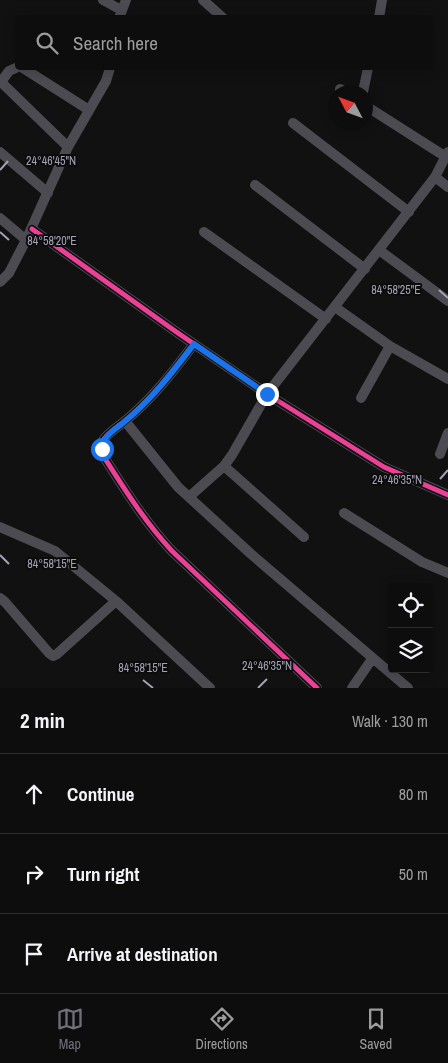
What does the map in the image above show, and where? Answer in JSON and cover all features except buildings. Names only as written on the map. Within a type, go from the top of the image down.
[{"type":"street","points":[[103,0],[120,14],[126,0]]},
{"type":"street","points":[[203,0],[220,15]]},
{"type":"street","points":[[379,15],[382,0]]},
{"type":"street","points":[[15,68],[9,71],[0,82],[68,147]]},
{"type":"street","points":[[26,70],[88,110]]},
{"type":"street","points":[[0,282],[9,273],[32,229],[68,147],[106,81],[109,70]]},
{"type":"street","points":[[364,85],[368,70]]},
{"type":"street","points":[[189,497],[224,466],[267,394],[409,212],[435,177],[447,155],[373,110]]},
{"type":"street","points":[[293,123],[409,212]]},
{"type":"street","points":[[0,152],[48,193]]},
{"type":"street","points":[[435,177],[448,187]]},
{"type":"street","points":[[255,185],[365,269]]},
{"type":"street","points":[[0,218],[26,240]]},
{"type":"street","points":[[32,229],[267,394],[384,467],[448,494]]},
{"type":"street","points":[[204,232],[326,319]]},
{"type":"street","points":[[379,250],[448,302]]},
{"type":"street","points":[[335,307],[390,346],[448,379]]},
{"type":"street","points":[[194,344],[160,389],[107,436],[102,443],[104,457],[143,518],[172,551],[317,688]]},
{"type":"street","points":[[361,398],[390,346]]},
{"type":"street","points":[[125,421],[178,487],[251,554],[408,688]]},
{"type":"street","points":[[440,454],[448,433]]},
{"type":"street","points":[[224,466],[304,537]]},
{"type":"street","points":[[344,513],[414,558],[448,573]]},
{"type":"street","points":[[0,527],[55,551],[116,600],[210,688]]},
{"type":"street","points":[[0,598],[52,656],[116,600]]},
{"type":"street","points":[[352,688],[372,659]]},
{"type":"cycle path","points":[[32,229],[267,394],[384,467],[448,495]]},
{"type":"cycle path","points":[[194,344],[153,394],[104,439],[101,446],[104,457],[144,517],[172,551],[317,688]]},
{"type":"route","points":[[102,449],[102,443],[107,436],[148,402],[194,344],[267,394]]}]
